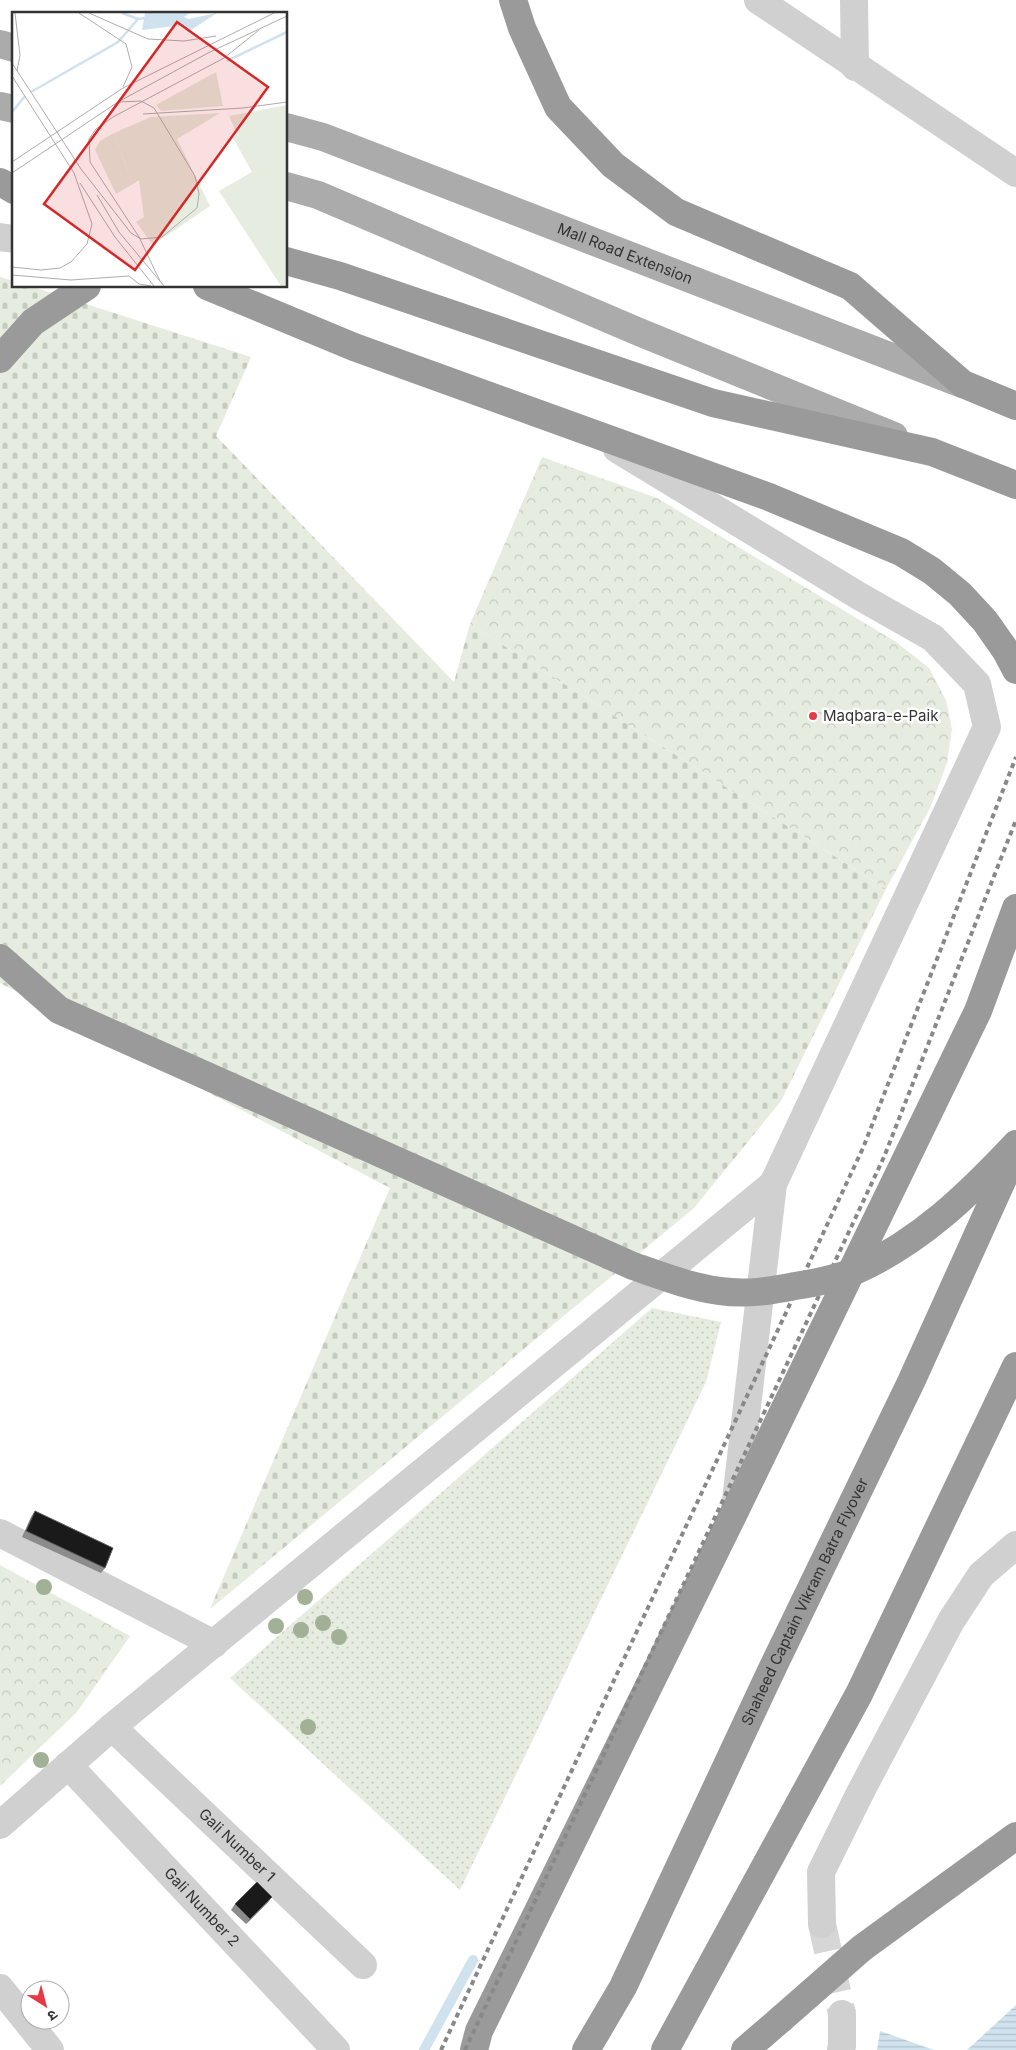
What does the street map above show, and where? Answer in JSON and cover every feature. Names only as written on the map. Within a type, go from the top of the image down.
[{"type":"highway","points":[[513,0],[522,28],[558,107],[612,165],[676,212],[850,286],[963,384],[1016,406]]},
{"type":"highway","points":[[0,182],[12,189]]},
{"type":"highway","points":[[288,263],[340,276],[713,403],[932,452],[1016,485]]},
{"type":"highway","points":[[0,359],[33,322],[84,288]]},
{"type":"highway","points":[[212,288],[354,347],[769,497],[901,552],[932,571],[960,594],[985,621],[1006,650],[1016,670]]},
{"type":"highway","points":[[474,2050],[479,2031],[978,1011],[1016,908]]},
{"type":"highway","points":[[0,958],[59,1010],[633,1266],[676,1282],[721,1292],[760,1293],[807,1284],[856,1270],[904,1245],[944,1216],[1016,1144]]},
{"type":"highway","name":"Shaheed Captain Vikram Batra Flyover","points":[[586,2050],[623,1987],[768,1678],[911,1382],[1016,1150]]},
{"type":"highway","points":[[665,2050],[859,1694],[1016,1366]]},
{"type":"highway","points":[[745,2050],[862,1948],[1016,1836]]},
{"type":"main road","name":"Mall Road Extension","points":[[288,128],[323,137],[963,384]]},
{"type":"main road","points":[[288,187],[318,195],[640,332],[932,452]]},
{"type":"street","points":[[758,0],[855,67],[1016,173]]},
{"type":"street","points":[[854,0],[855,67]]},
{"type":"street","points":[[588,432],[859,596],[934,638],[977,684],[987,727],[773,1184],[734,1513]]},
{"type":"street","points":[[0,1825],[112,1727],[773,1184]]},
{"type":"street","points":[[0,1533],[214,1644]]},
{"type":"street","points":[[822,1924],[821,1872],[857,1799],[951,1621],[981,1575],[1016,1545]]},
{"type":"street","name":"Gali Number 1","points":[[112,1727],[363,1965]]},
{"type":"street","name":"Gali Number 2","points":[[68,1765],[336,2050]]},
{"type":"street","points":[[0,1988],[50,2050]]},
{"type":"street","points":[[841,2050],[842,2014]]},
{"type":"green space","points":[[0,277],[12,280],[12,288],[36,288],[251,357],[216,436],[454,682],[470,624],[886,889],[781,1101],[694,1208],[210,1609],[390,1188],[0,983]]},
{"type":"green space","points":[[542,457],[657,498],[896,642],[929,668],[946,700],[952,729],[947,763],[930,808],[886,889],[470,624]]},
{"type":"green space","points":[[652,1308],[721,1322],[706,1382],[460,1890],[230,1678]]},
{"type":"green space","points":[[0,1565],[130,1636],[77,1712],[0,1786]]},
{"type":"water","points":[[1016,2005],[1016,2050],[967,2050]]},
{"type":"water","points":[[880,2031],[934,2050],[877,2050]]},
{"type":"building","points":[[35,1511],[113,1548],[105,1568],[26,1531]]},
{"type":"building","points":[[257,1882],[272,1897],[250,1919],[235,1904]]},
{"type":"waterway","points":[[424,2050],[473,1960]]},
{"type":"tunnel","points":[[822,1924],[842,2014]]},
{"type":"railway","points":[[441,2050],[863,1148],[1016,757]]},
{"type":"railway","points":[[465,2050],[884,1157],[1016,820]]},
{"type":"place","name":"Maqbara-e-Paik","points":[[813,716]]}]
